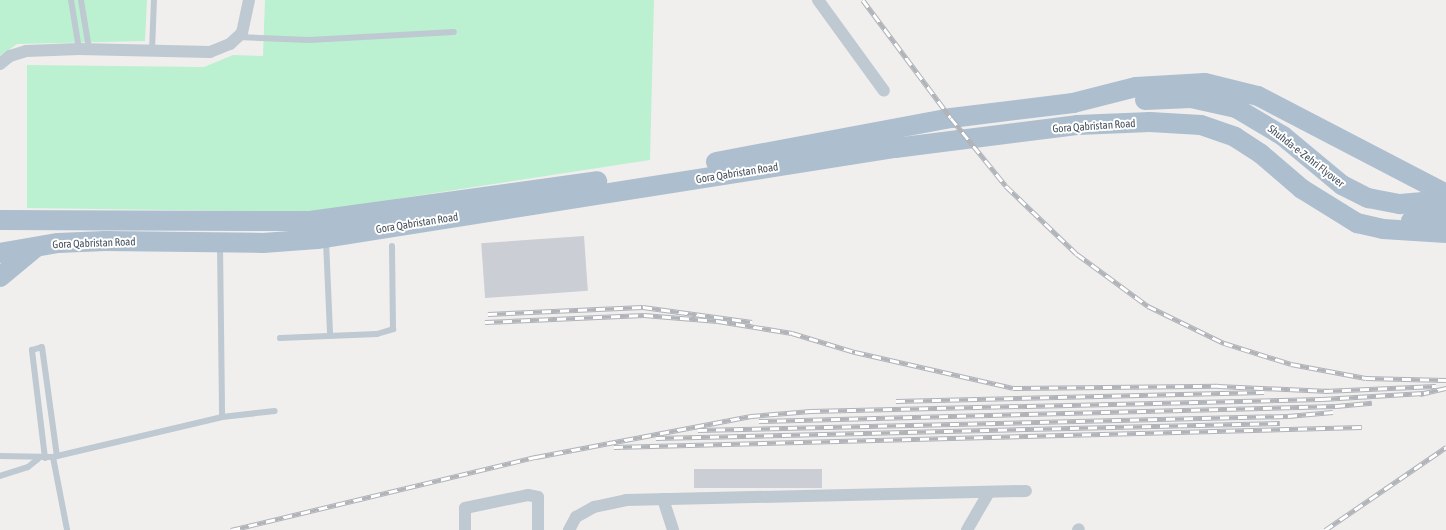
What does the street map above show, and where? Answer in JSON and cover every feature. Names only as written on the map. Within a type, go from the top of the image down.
[{"type":"main road","name":"Gora Qabristan Road","points":[[0,220],[310,221],[725,161],[950,118],[1073,103],[1136,87],[1185,82],[1223,85],[1258,96],[1443,192]]},
{"type":"main road","name":"Shuhda-e-Zehri Flyover","points":[[1077,125],[1135,106],[1191,98],[1227,105],[1261,121],[1355,192],[1400,204],[1443,192]]},
{"type":"main road","name":"Shuhda-e-Zehri Flyover","points":[[1073,103],[1135,106],[1194,112],[1225,118],[1252,132],[1307,179],[1345,204],[1389,218],[1413,221],[1446,217]]},
{"type":"main road","name":"Gora Qabristan Road","points":[[0,253],[38,246],[105,241],[263,243],[326,237],[895,148],[1077,125],[1150,122],[1201,125],[1218,130],[1260,154],[1302,189],[1357,223],[1383,229],[1446,233]]},
{"type":"main road","points":[[0,276],[38,246]]},
{"type":"street","points":[[0,64],[10,56],[26,51],[84,49],[210,52],[230,44],[237,37],[248,13],[249,0]]},
{"type":"street","points":[[818,0],[884,91]]},
{"type":"street","points":[[569,530],[576,517],[606,503],[663,500],[1026,491]]},
{"type":"street","points":[[967,530],[989,492]]},
{"type":"street","points":[[465,530],[465,508],[528,496],[538,497],[538,530]]},
{"type":"street","points":[[663,500],[673,530]]},
{"type":"lane","points":[[71,0],[84,49]]},
{"type":"lane","points":[[81,0],[84,49]]},
{"type":"lane","points":[[152,51],[154,0]]},
{"type":"lane","points":[[237,37],[309,40],[454,32]]},
{"type":"lane","points":[[326,237],[330,334]]},
{"type":"lane","points":[[219,242],[222,417]]},
{"type":"lane","points":[[280,338],[330,334],[377,334],[393,329],[392,246]]},
{"type":"lane","points":[[45,458],[32,350],[42,347],[55,456],[67,530]]},
{"type":"lane","points":[[0,456],[38,459],[45,458],[222,417],[275,411]]},
{"type":"lane","points":[[0,476],[28,466],[38,459]]},
{"type":"green space","points":[[0,0],[147,0],[145,41],[17,44],[0,56]]},
{"type":"green space","points":[[265,0],[654,0],[650,160],[311,212],[27,208],[27,65],[204,67],[233,55],[263,56]]},
{"type":"building","points":[[584,236],[588,291],[485,298],[481,243]]},
{"type":"building","points":[[694,469],[822,469],[822,488],[694,488]]},
{"type":"railway","points":[[863,0],[951,118],[1006,186],[1077,254],[1148,306],[1224,343],[1291,364],[1366,378],[1446,380]]},
{"type":"railway","points":[[488,314],[643,307],[752,322]]},
{"type":"railway","points":[[485,322],[644,315],[718,321],[792,333],[855,352],[1013,388],[1218,386],[1329,391]]},
{"type":"railway","points":[[1324,391],[1436,386]]},
{"type":"railway","points":[[1420,394],[1446,388]]},
{"type":"railway","points":[[896,401],[1264,392]]},
{"type":"railway","points":[[231,530],[536,457],[751,416],[811,411],[1322,399],[1424,393]]},
{"type":"railway","points":[[759,421],[1336,406],[1372,403]]},
{"type":"railway","points":[[698,430],[1288,416],[1333,412]]},
{"type":"railway","points":[[656,438],[1280,423]]},
{"type":"railway","points":[[614,447],[1362,427]]},
{"type":"railway","points":[[1325,530],[1446,447]]}]
